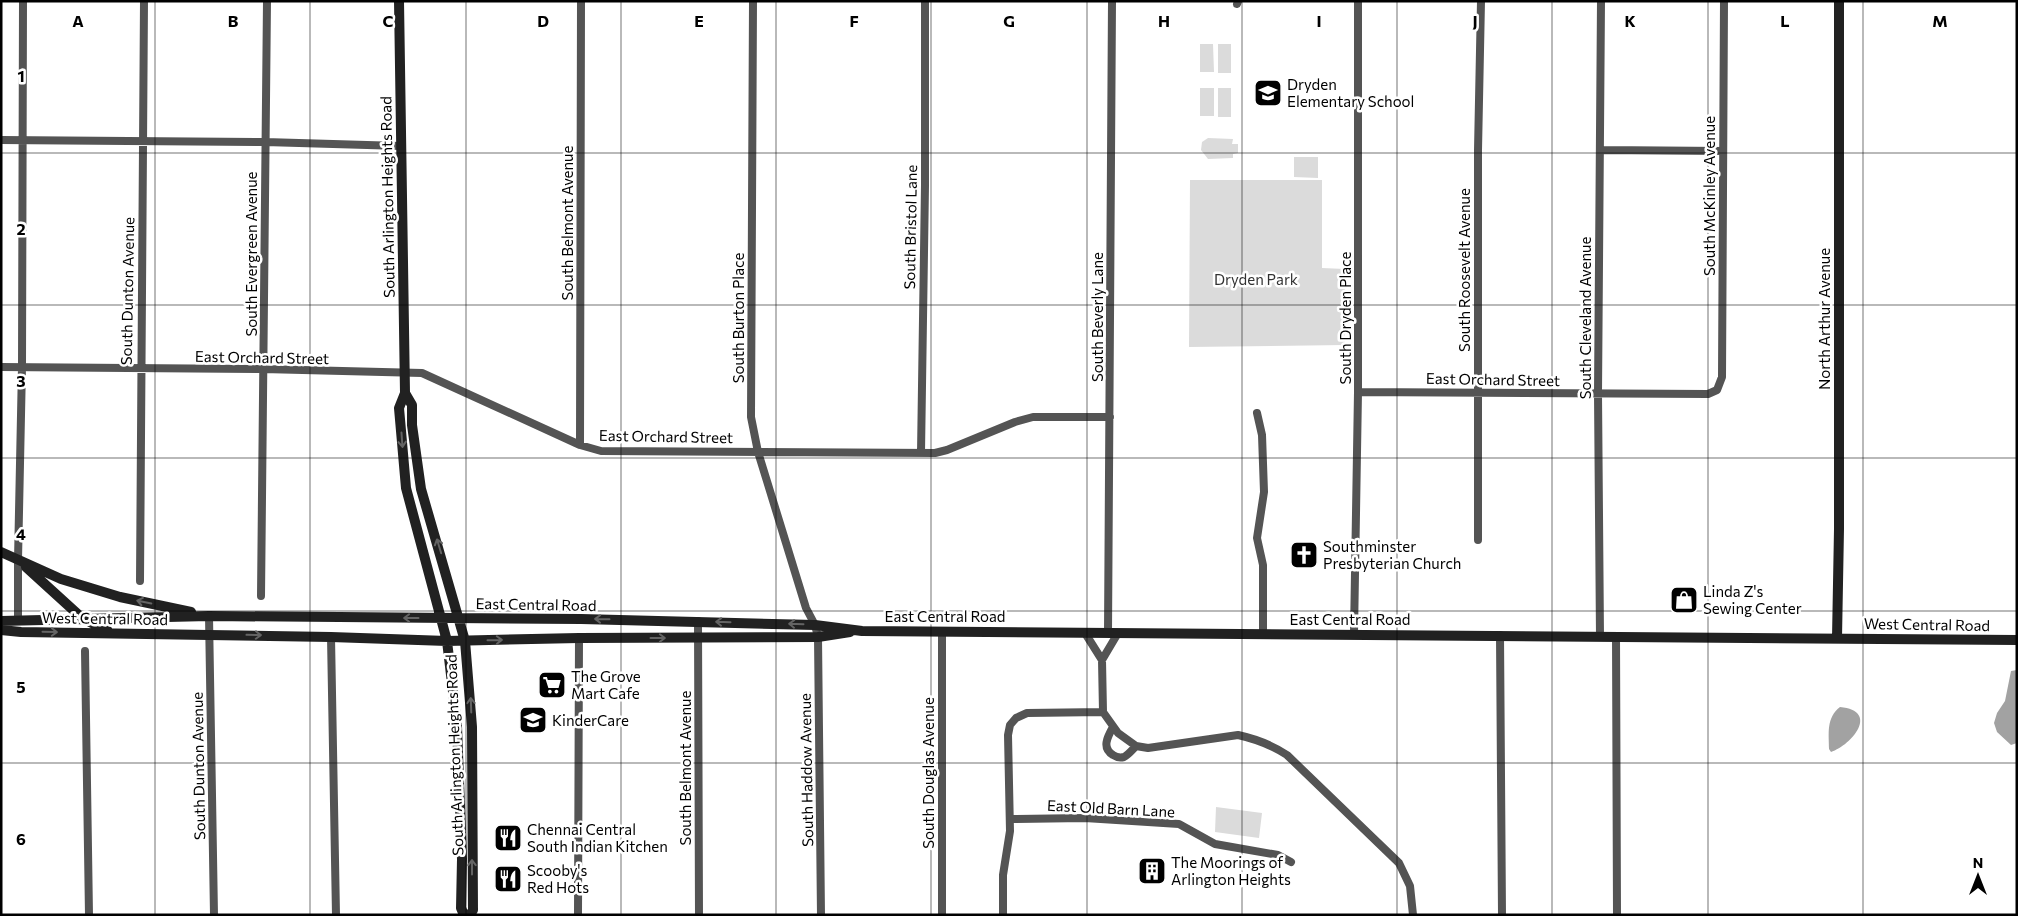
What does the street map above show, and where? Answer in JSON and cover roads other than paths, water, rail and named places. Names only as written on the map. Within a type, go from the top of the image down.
[{"type":"main road","name":"South Arlington Heights Road","points":[[399,1],[405,393],[399,408],[406,488],[446,641],[457,726],[462,859],[461,908],[464,915]]},
{"type":"main road","name":"North Arthur Avenue","points":[[1837,638],[1839,529],[1839,1]]},
{"type":"main road","name":"South Arlington Heights Road","points":[[405,393],[412,405],[412,425],[421,489],[466,641],[471,698],[473,910],[470,915]]},
{"type":"main road","points":[[1,552],[61,579],[120,597],[209,616]]},
{"type":"main road","points":[[18,560],[82,618],[113,633]]},
{"type":"main road","name":"East Central Road","points":[[209,616],[698,621],[815,625],[862,630],[1837,638]]},
{"type":"main road","name":"West Central Road","points":[[1,621],[209,616]]},
{"type":"main road","name":"West Central Road","points":[[1,630],[21,632],[209,635]]},
{"type":"main road","name":"East Central Road","points":[[209,635],[466,641],[579,638],[818,637],[862,630]]},
{"type":"main road","name":"West Central Road","points":[[1837,638],[2017,640]]},
{"type":"street","points":[[18,620],[22,368],[23,1]]},
{"type":"street","name":"South Dunton Avenue","points":[[140,581],[144,1]]},
{"type":"street","name":"South Evergreen Avenue","points":[[261,596],[267,1]]},
{"type":"street","name":"South Belmont Avenue","points":[[580,445],[581,1]]},
{"type":"street","name":"South Burton Place","points":[[753,1],[751,417],[758,452],[806,608],[815,625]]},
{"type":"street","name":"South Bristol Lane","points":[[921,454],[925,185],[925,1]]},
{"type":"street","name":"South Beverly Lane","points":[[1112,1],[1110,417],[1113,633]]},
{"type":"street","name":"South Dryden Place","points":[[1354,634],[1358,392],[1358,1]]},
{"type":"street","name":"South Roosevelt Avenue","points":[[1478,540],[1477,392],[1481,1]]},
{"type":"street","name":"South Cleveland Avenue","points":[[1600,636],[1598,394],[1601,1]]},
{"type":"street","name":"South McKinley Avenue","points":[[1717,390],[1722,377],[1724,1]]},
{"type":"street","points":[[1,140],[265,142],[401,146]]},
{"type":"street","points":[[1601,150],[1723,151]]},
{"type":"street","name":"East Orchard Street","points":[[1,368],[422,373],[580,445],[602,450],[921,454],[947,450],[1015,422],[1033,417],[1110,417]]},
{"type":"street","name":"East Orchard Street","points":[[1358,392],[1708,394],[1717,390]]},
{"type":"street","points":[[1257,413],[1262,435],[1264,492],[1257,538],[1262,566],[1263,634]]},
{"type":"street","name":"South Dunton Avenue","points":[[209,616],[214,915]]},
{"type":"street","name":"South Belmont Avenue","points":[[698,621],[699,915]]},
{"type":"street","name":"South Haddow Avenue","points":[[815,625],[818,637],[821,915]]},
{"type":"street","name":"South Douglas Avenue","points":[[942,631],[942,915]]},
{"type":"street","points":[[1085,632],[1102,660]]},
{"type":"street","points":[[1113,633],[1102,660],[1103,712],[1113,727],[1136,746],[1158,747],[1238,735],[1253,738],[1276,748],[1287,755],[1399,863],[1410,886],[1413,915]]},
{"type":"street","points":[[1500,635],[1502,915]]},
{"type":"street","points":[[1616,636],[1617,915]]},
{"type":"street","points":[[331,637],[336,915]]},
{"type":"street","points":[[578,915],[579,638]]},
{"type":"street","points":[[85,651],[89,915]]},
{"type":"street","points":[[1003,915],[1003,875],[1010,819],[1008,735],[1010,725],[1016,718],[1027,714],[1103,712]]},
{"type":"street","points":[[1113,727],[1107,737],[1106,746],[1109,752],[1117,757],[1125,756],[1136,746]]},
{"type":"street","name":"East Old Barn Lane","points":[[1010,819],[1085,818],[1179,824],[1193,831],[1206,841],[1278,855],[1291,862]]},
{"type":"place","name":"Dryden Elementary School","points":[[1268,93]]},
{"type":"place","name":"Southminster Presbyterian Church","points":[[1304,555]]},
{"type":"place","name":"Linda Z's Sewing Center","points":[[1684,600]]},
{"type":"place","name":"The Grove Mart Cafe","points":[[552,685]]},
{"type":"place","name":"KinderCare","points":[[533,720]]},
{"type":"place","name":"Chennai Central South Indian Kitchen","points":[[508,838]]},
{"type":"place","name":"The Moorings of Arlington Heights","points":[[1152,871]]},
{"type":"place","name":"Scooby's Red Hots","points":[[508,879]]},
{"type":"park label","name":"Dryden Park","points":[[1256,279]]}]
